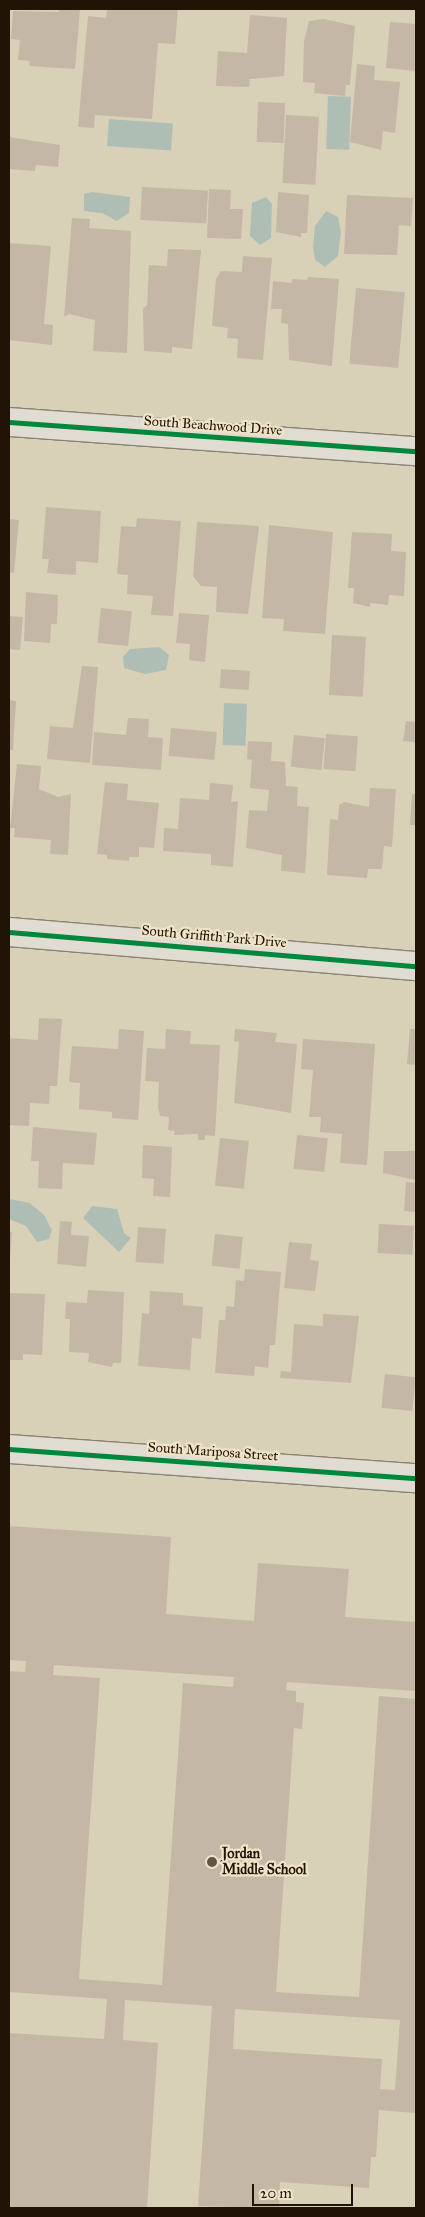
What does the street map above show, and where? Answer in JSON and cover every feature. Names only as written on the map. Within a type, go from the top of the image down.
[{"type":"street","name":"South Beachwood Drive","points":[[9,422],[416,451]]},
{"type":"street","name":"South Griffith Park Drive","points":[[9,932],[416,966]]},
{"type":"street","name":"South Mariposa Street","points":[[9,1449],[416,1478]]},
{"type":"shaded area","points":[[328,96],[351,97],[349,150],[326,149]]},
{"type":"shaded area","points":[[109,119],[173,123],[171,150],[107,146]]},
{"type":"shaded area","points":[[92,192],[130,197],[129,213],[117,221],[102,213],[84,211],[84,194]]},
{"type":"shaded area","points":[[266,197],[272,204],[271,238],[260,245],[250,236],[252,203]]},
{"type":"shaded area","points":[[326,211],[338,217],[341,232],[338,256],[325,267],[315,260],[313,247],[315,226]]},
{"type":"shaded area","points":[[159,647],[169,655],[166,670],[145,674],[124,668],[123,657],[130,649]]},
{"type":"shaded area","points":[[224,703],[247,704],[246,746],[223,745]]},
{"type":"shaded area","points":[[9,1199],[30,1203],[44,1215],[52,1230],[49,1239],[37,1242],[26,1226],[9,1219]]},
{"type":"shaded area","points":[[92,1206],[117,1209],[124,1233],[131,1238],[119,1252],[83,1218]]},
{"type":"building","points":[[59,9],[80,9],[75,69],[29,66],[30,61],[18,60],[20,40],[11,39],[13,11],[59,12]]},
{"type":"building","points":[[107,9],[178,9],[175,44],[158,43],[152,119],[95,115],[94,128],[78,127],[88,16],[106,18]]},
{"type":"building","points":[[250,15],[287,18],[284,76],[250,79],[249,87],[216,86],[218,51],[247,53]]},
{"type":"building","points":[[324,19],[355,26],[350,85],[346,85],[345,96],[314,93],[315,83],[303,82],[304,41],[309,21]]},
{"type":"building","points":[[390,22],[416,24],[416,71],[386,68]]},
{"type":"building","points":[[357,64],[375,66],[374,80],[400,82],[395,133],[383,131],[381,150],[350,142]]},
{"type":"building","points":[[258,102],[285,103],[284,143],[257,142]]},
{"type":"building","points":[[286,115],[319,117],[315,185],[282,183]]},
{"type":"building","points":[[9,137],[60,145],[58,167],[36,165],[35,171],[9,169]]},
{"type":"building","points":[[142,187],[208,190],[206,223],[140,220]]},
{"type":"building","points":[[209,189],[231,190],[230,209],[243,209],[241,239],[207,238]]},
{"type":"building","points":[[278,192],[309,195],[307,233],[301,233],[301,237],[276,232]]},
{"type":"building","points":[[347,195],[413,198],[411,226],[399,225],[397,255],[344,254]]},
{"type":"building","points":[[72,218],[90,219],[89,228],[131,231],[127,353],[93,351],[95,320],[69,314],[64,317]]},
{"type":"building","points":[[9,243],[51,246],[44,324],[53,325],[52,345],[9,340]]},
{"type":"building","points":[[168,249],[201,250],[192,349],[172,347],[172,353],[144,351],[143,309],[147,305],[149,265],[167,266]]},
{"type":"building","points":[[243,256],[272,258],[263,360],[237,358],[238,339],[227,338],[228,328],[212,326],[216,279],[221,271],[242,272]]},
{"type":"building","points":[[308,277],[339,279],[332,366],[289,360],[288,324],[281,323],[282,309],[271,309],[273,281],[292,283],[292,279],[307,280]]},
{"type":"building","points":[[356,288],[405,292],[398,368],[349,364]]},
{"type":"building","points":[[46,507],[101,511],[98,563],[76,561],[76,575],[47,573],[49,559],[42,559]]},
{"type":"building","points":[[137,518],[181,521],[173,616],[151,615],[153,596],[127,594],[128,575],[117,574],[121,526],[136,527]]},
{"type":"building","points":[[9,519],[19,520],[14,573],[9,572]]},
{"type":"building","points":[[197,522],[259,526],[248,614],[216,612],[217,587],[201,586],[193,576]]},
{"type":"building","points":[[269,525],[333,532],[325,634],[283,631],[284,619],[262,618]]},
{"type":"building","points":[[352,532],[392,534],[391,551],[406,552],[404,596],[389,595],[388,605],[370,603],[370,607],[353,603],[354,588],[348,588]]},
{"type":"building","points":[[26,592],[58,595],[57,624],[51,624],[50,643],[24,641]]},
{"type":"building","points":[[101,608],[132,611],[128,646],[97,643]]},
{"type":"building","points":[[179,613],[209,615],[205,662],[189,660],[190,644],[176,643]]},
{"type":"building","points":[[9,616],[23,617],[20,650],[9,649]]},
{"type":"building","points":[[332,635],[366,637],[363,697],[329,695]]},
{"type":"building","points":[[82,666],[98,667],[90,763],[47,759],[50,726],[73,728]]},
{"type":"building","points":[[221,669],[250,671],[249,690],[220,688]]},
{"type":"building","points":[[9,700],[16,701],[13,750],[9,750]]},
{"type":"building","points":[[128,718],[149,719],[148,737],[163,738],[161,770],[92,765],[94,732],[126,735]]},
{"type":"building","points":[[406,721],[416,722],[416,746],[414,742],[403,741]]},
{"type":"building","points":[[171,728],[217,732],[214,760],[169,756]]},
{"type":"building","points":[[326,734],[358,736],[355,771],[324,769]]},
{"type":"building","points":[[294,735],[325,738],[321,770],[291,767]]},
{"type":"building","points":[[248,741],[272,742],[271,761],[285,762],[286,786],[298,787],[297,806],[309,807],[305,873],[281,871],[282,855],[246,848],[249,810],[267,811],[269,790],[250,788],[252,760],[247,759]]},
{"type":"building","points":[[17,764],[41,766],[39,789],[58,797],[71,794],[68,855],[50,854],[51,840],[14,837],[15,828],[10,828]]},
{"type":"building","points":[[105,782],[128,784],[127,800],[159,803],[154,848],[139,847],[139,857],[129,857],[129,861],[107,859],[107,855],[97,854]]},
{"type":"building","points":[[210,783],[233,785],[231,802],[238,801],[233,867],[211,865],[211,854],[163,851],[164,828],[178,829],[180,798],[209,800]]},
{"type":"building","points":[[370,788],[396,789],[392,847],[384,846],[382,869],[368,869],[367,878],[327,875],[330,819],[338,820],[339,805],[344,802],[369,807]]},
{"type":"building","points":[[412,794],[416,794],[416,825],[410,825]]},
{"type":"building","points":[[39,1018],[62,1019],[57,1086],[50,1086],[49,1104],[30,1103],[29,1126],[9,1125],[9,1038],[38,1040]]},
{"type":"building","points":[[119,1029],[144,1031],[138,1120],[112,1118],[112,1112],[79,1109],[80,1083],[69,1082],[72,1046],[118,1049]]},
{"type":"building","points":[[166,1029],[191,1031],[190,1044],[220,1045],[215,1136],[205,1135],[205,1140],[198,1140],[198,1134],[174,1135],[175,1131],[168,1130],[169,1117],[160,1116],[158,1107],[159,1082],[145,1081],[147,1048],[165,1049]]},
{"type":"building","points":[[235,1029],[277,1033],[275,1042],[297,1044],[291,1113],[234,1103],[239,1042],[234,1041]]},
{"type":"building","points":[[410,1029],[416,1029],[416,1065],[407,1064]]},
{"type":"building","points":[[303,1039],[375,1044],[367,1165],[340,1163],[342,1134],[320,1132],[321,1117],[309,1117],[313,1070],[301,1069]]},
{"type":"building","points":[[33,1127],[97,1133],[94,1165],[63,1163],[62,1189],[38,1188],[39,1161],[31,1161]]},
{"type":"building","points":[[297,1135],[328,1138],[324,1172],[293,1169]]},
{"type":"building","points":[[220,1138],[249,1141],[244,1189],[215,1186]]},
{"type":"building","points":[[143,1145],[172,1147],[170,1197],[153,1196],[154,1179],[142,1178]]},
{"type":"building","points":[[384,1151],[416,1151],[416,1180],[383,1173]]},
{"type":"building","points":[[406,1182],[416,1183],[416,1212],[404,1211]]},
{"type":"building","points":[[60,1221],[72,1222],[71,1235],[89,1236],[86,1267],[57,1264]]},
{"type":"building","points":[[379,1224],[414,1226],[412,1255],[377,1253]]},
{"type":"building","points":[[138,1227],[166,1229],[163,1264],[136,1262]]},
{"type":"building","points":[[9,1232],[12,1232],[10,1260],[9,1260]]},
{"type":"building","points":[[215,1234],[243,1237],[240,1269],[212,1266]]},
{"type":"building","points":[[289,1242],[312,1244],[310,1260],[319,1261],[315,1291],[284,1288]]},
{"type":"building","points":[[245,1269],[281,1272],[275,1345],[270,1345],[268,1368],[255,1366],[254,1376],[215,1373],[219,1320],[225,1320],[226,1306],[234,1307],[236,1280],[244,1281]]},
{"type":"building","points":[[88,1290],[124,1292],[121,1363],[113,1363],[112,1367],[88,1362],[89,1353],[69,1352],[70,1319],[65,1319],[66,1302],[87,1303]]},
{"type":"building","points":[[150,1291],[183,1293],[183,1305],[203,1307],[201,1339],[192,1338],[190,1370],[138,1366],[142,1313],[149,1314]]},
{"type":"building","points":[[9,1293],[45,1294],[42,1355],[23,1354],[23,1360],[9,1360]]},
{"type":"building","points":[[323,1314],[359,1316],[351,1383],[280,1378],[281,1371],[291,1372],[294,1324],[323,1326]]},
{"type":"building","points":[[385,1374],[416,1377],[412,1411],[381,1408]]},
{"type":"building","name":"Jordan Middle School","points":[[9,1526],[171,1537],[166,1614],[254,1621],[258,1563],[349,1569],[345,1617],[416,1622],[416,1691],[287,1682],[286,1690],[296,1691],[296,1702],[304,1703],[302,1729],[294,1728],[276,1992],[359,1997],[379,1696],[416,1699],[415,2113],[379,2110],[376,2157],[371,2157],[369,2188],[280,2182],[279,2208],[198,2206],[212,2006],[125,2000],[123,2040],[158,2043],[147,2208],[9,2208],[9,2033],[104,2039],[107,1999],[9,1992],[9,1671],[25,1672],[26,1661],[9,1660]],"holes":[[[54,1665],[234,1677],[233,1687],[183,1683],[162,1985],[79,1979],[100,1678],[53,1675]],[[235,2009],[400,2020],[395,2090],[380,2089],[382,2059],[233,2049]]]},
{"type":"cycle path","points":[[9,422],[416,451]]},
{"type":"cycle path","points":[[9,932],[416,966]]},
{"type":"cycle path","points":[[9,1449],[416,1478]]},
{"type":"place","name":"Jordan Middle School","points":[[212,1862]]}]
